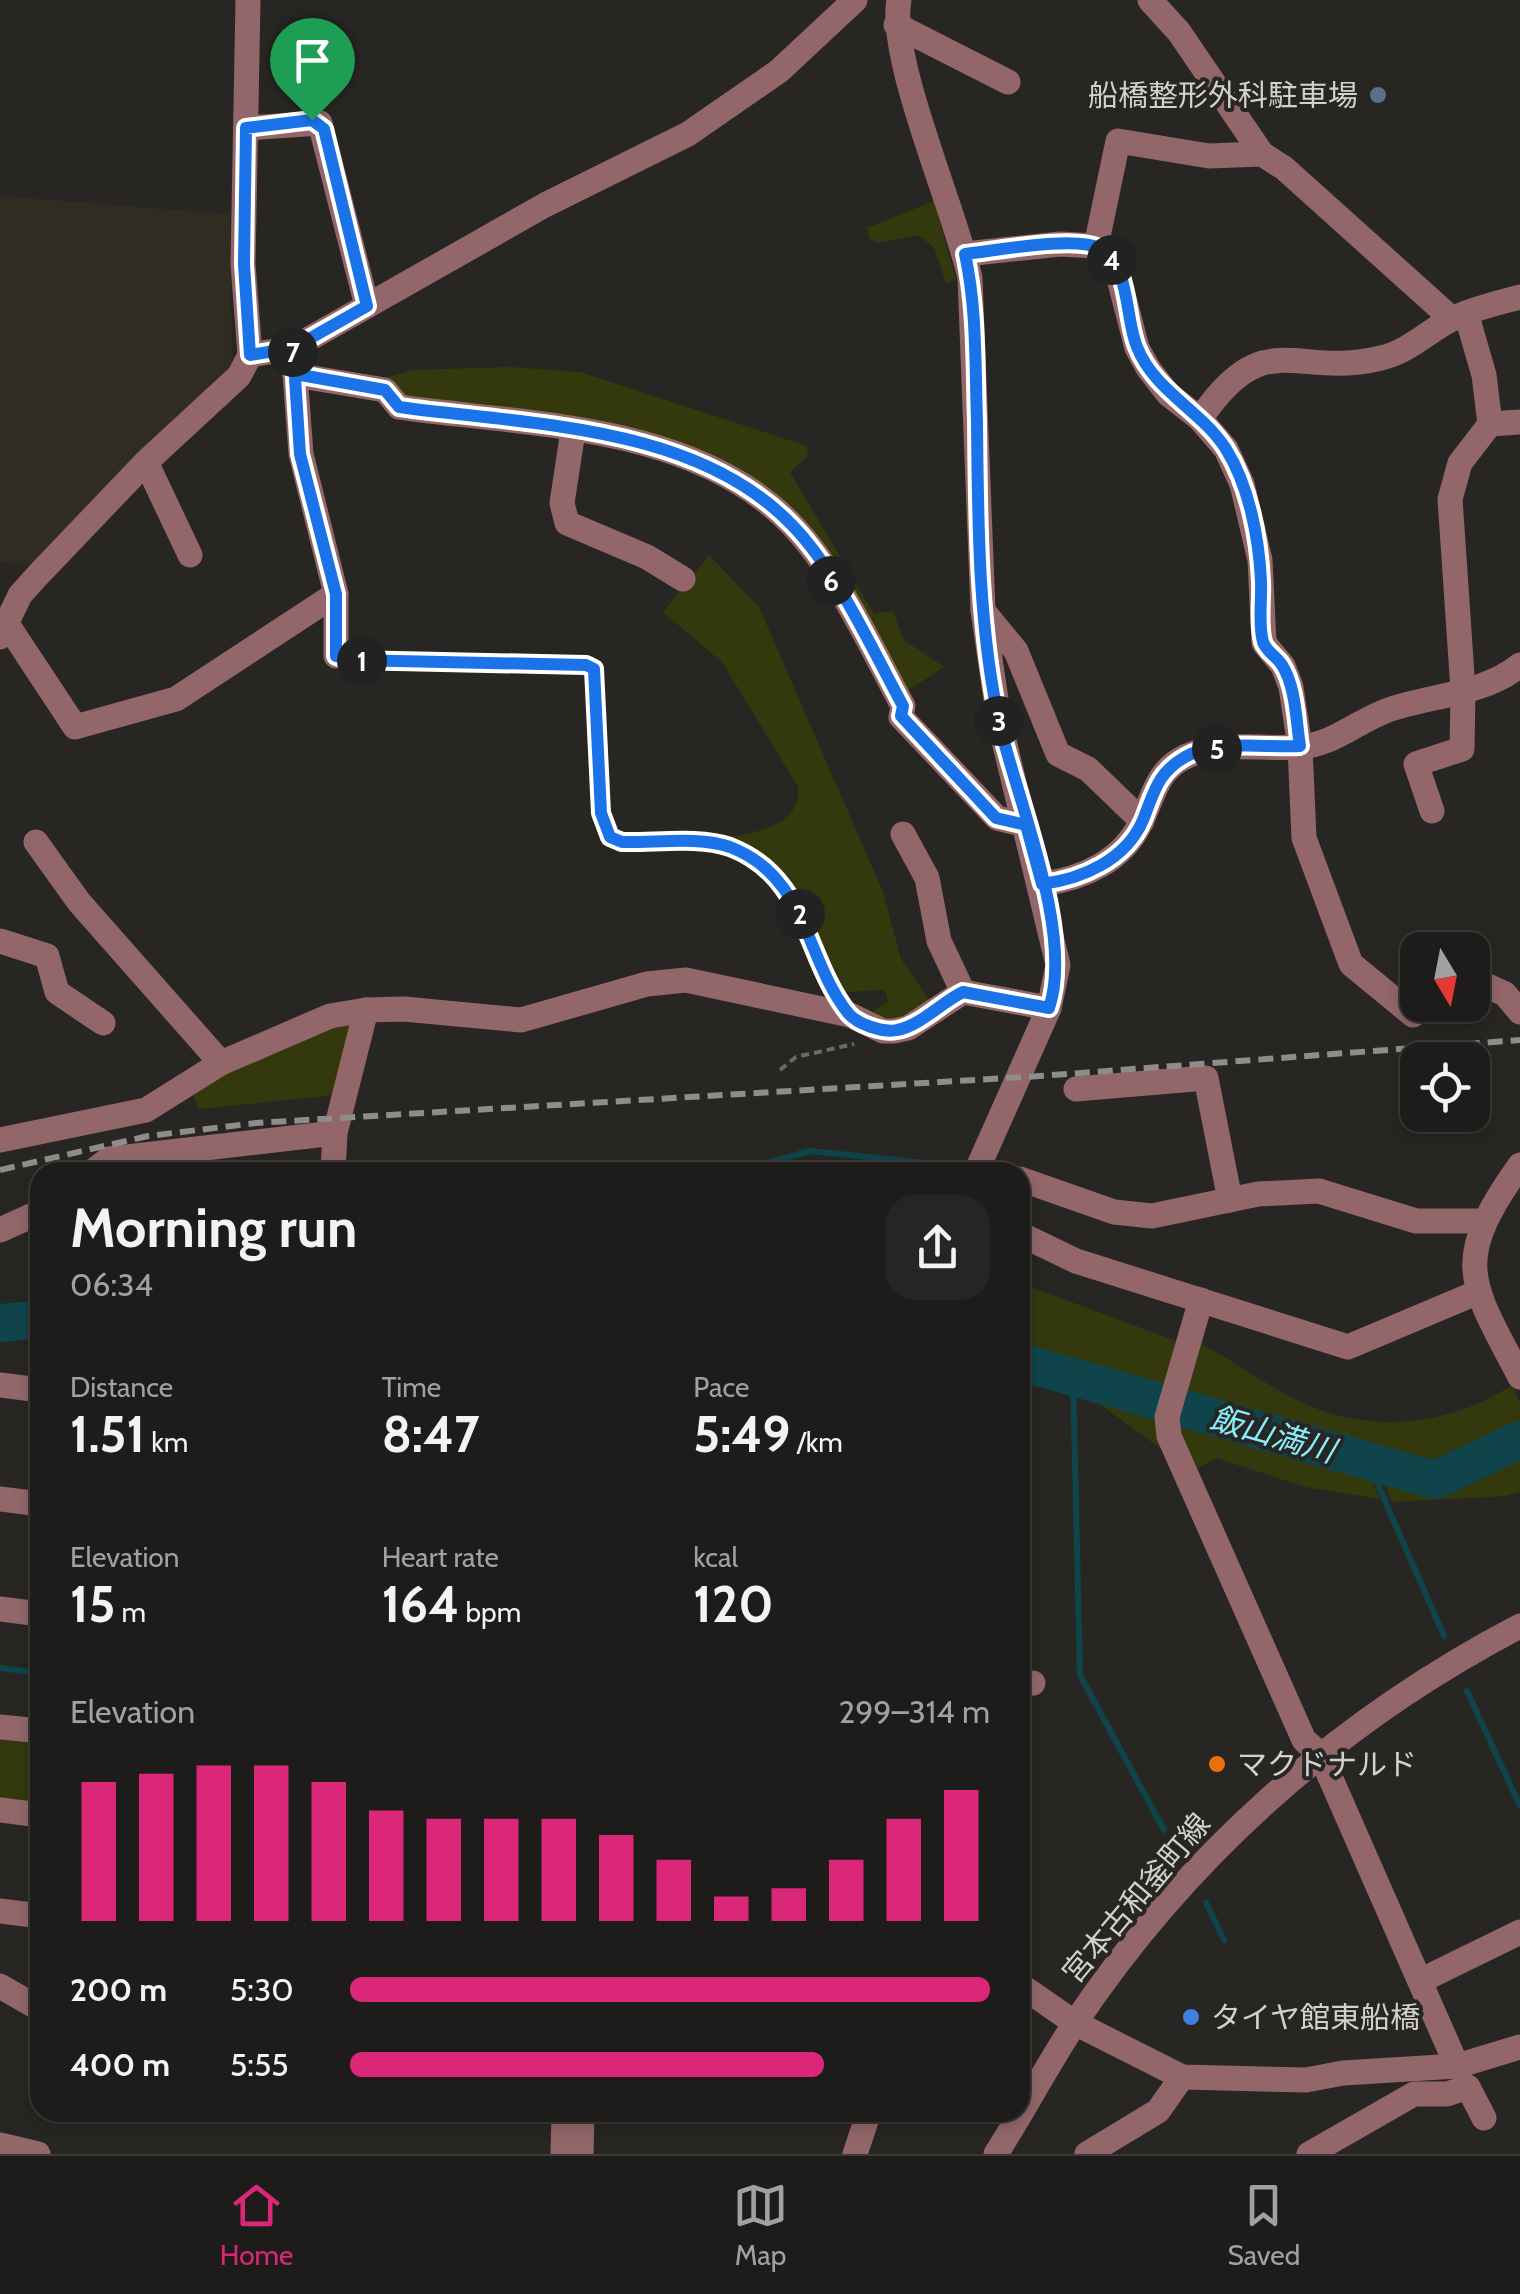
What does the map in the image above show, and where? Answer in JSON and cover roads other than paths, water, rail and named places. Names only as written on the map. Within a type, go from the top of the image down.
[{"type":"street","points":[[248,0],[244,264],[250,355],[239,376],[146,462],[38,575],[3,629],[75,727],[176,698],[336,594]]},
{"type":"street","points":[[250,355],[293,348],[545,204],[688,134],[779,71],[856,0]]},
{"type":"street","points":[[1150,0],[1180,32],[1262,154],[1284,168],[1459,316],[1484,375],[1490,424],[1460,463],[1450,499],[1463,690],[1462,749],[1416,764],[1432,810]]},
{"type":"street","points":[[896,7],[1008,82]]},
{"type":"street","points":[[896,7],[965,254],[974,305],[983,611],[999,720],[1042,884],[1058,965],[1049,1008],[988,1162]]},
{"type":"street","points":[[246,128],[320,122],[367,306]]},
{"type":"street","points":[[1096,246],[1118,140],[1209,156],[1262,154]]},
{"type":"street","points":[[965,254],[1060,244],[1096,246],[1116,267],[1137,348],[1148,368],[1168,394],[1200,419],[1226,449],[1242,484],[1260,560],[1264,644],[1283,666],[1291,687],[1300,746],[1304,838],[1351,964],[1400,1004]]},
{"type":"street","points":[[1200,419],[1223,386],[1260,361],[1377,360],[1401,352],[1459,316],[1520,297]]},
{"type":"street","points":[[293,348],[300,454],[336,594],[336,656]]},
{"type":"street","points":[[295,374],[385,390],[399,407],[628,440],[738,482],[792,525],[870,644],[903,706],[901,716],[996,818],[1026,825]]},
{"type":"street","points":[[1490,424],[1520,422]]},
{"type":"street","points":[[573,431],[562,503],[568,523],[647,557],[683,579]]},
{"type":"street","points":[[146,462],[190,555]]},
{"type":"street","points":[[983,611],[1016,651],[1058,754],[1088,769],[1142,821]]},
{"type":"street","points":[[1042,884],[1086,873],[1112,858],[1142,821],[1149,794],[1162,775],[1186,756],[1232,745],[1300,746],[1329,742],[1392,709],[1516,677]]},
{"type":"street","points":[[903,834],[927,878],[940,940],[963,992]]},
{"type":"street","points":[[36,842],[79,902],[221,1062]]},
{"type":"street","points":[[0,940],[47,956],[58,992],[103,1024]]},
{"type":"street","points":[[0,1140],[146,1110],[221,1062],[330,1016],[366,1010],[404,1008],[521,1020],[647,984],[686,980],[850,1016],[883,1031],[908,1028],[963,992],[1049,1008]]},
{"type":"street","points":[[1490,987],[1505,994],[1520,1012]]},
{"type":"street","points":[[333,1162],[334,1132],[366,1010]]},
{"type":"street","points":[[1076,1088],[1206,1078],[1230,1200]]},
{"type":"street","points":[[105,1162],[334,1132]]},
{"type":"street","points":[[1520,1166],[1485,1221],[1473,1268],[1476,1293],[1520,1377]]},
{"type":"street","points":[[1030,1183],[1114,1212],[1134,1214],[1168,1214],[1230,1200],[1319,1191],[1416,1222],[1485,1221]]},
{"type":"street","points":[[0,1230],[30,1216]]},
{"type":"street","points":[[1030,1239],[1076,1262],[1348,1347],[1476,1293]]},
{"type":"street","points":[[1201,1300],[1171,1405],[1169,1436],[1304,1740],[1320,1754],[1457,2066]]},
{"type":"street","points":[[0,1385],[30,1389]]},
{"type":"street","points":[[0,1499],[30,1503]]},
{"type":"street","points":[[0,1608],[30,1612]]},
{"type":"street","name":"宮本古和釜町線","points":[[1030,2103],[1075,2024],[1190,1874],[1320,1754],[1448,1664],[1520,1626]]},
{"type":"street","points":[[0,1727],[30,1730]]},
{"type":"street","points":[[0,1810],[30,1814]]},
{"type":"street","points":[[0,1912],[30,1915]]},
{"type":"street","points":[[1420,1981],[1520,1932]]},
{"type":"street","points":[[0,1986],[30,2003]]},
{"type":"street","points":[[1030,1992],[1075,2024],[1182,2077],[1306,2080],[1344,2073],[1457,2066],[1520,2046]]},
{"type":"street","points":[[1087,2154],[1158,2112],[1182,2077]]},
{"type":"street","points":[[1309,2154],[1414,2094],[1446,2094],[1468,2087],[1484,2118]]},
{"type":"street","points":[[563,2154],[564,2122]]},
{"type":"street","points":[[581,2154],[582,2122]]},
{"type":"street","points":[[854,2154],[865,2122]]},
{"type":"street","name":"宮本古和釜町線","points":[[1004,2149],[1019,2122]]},
{"type":"street","points":[[0,2144],[38,2154]]},
{"type":"waterway","points":[[771,1162],[810,1151],[916,1162]]},
{"type":"waterway","name":"飯山満川","points":[[0,1323],[30,1320]]},
{"type":"waterway","name":"飯山満川","points":[[1030,1365],[1435,1480],[1520,1440]]},
{"type":"waterway","points":[[1073,1378],[1080,1675],[1164,1830]]},
{"type":"waterway","points":[[1368,1462],[1444,1636]]},
{"type":"waterway","points":[[0,1668],[30,1672]]},
{"type":"waterway","points":[[1467,1691],[1520,1806]]},
{"type":"waterway","points":[[1206,1903],[1224,1940]]},
{"type":"railway","points":[[35,1162],[148,1136],[256,1123],[1040,1076],[1520,1040]]},
{"type":"railway","points":[[0,1170],[30,1163]]},
{"type":"place","name":"船橋整形外科駐車場","points":[[1378,95]]},
{"type":"place","name":"マクドナルド","points":[[1217,1764]]},
{"type":"place","name":"タイヤ館東船橋","points":[[1191,2017]]}]
